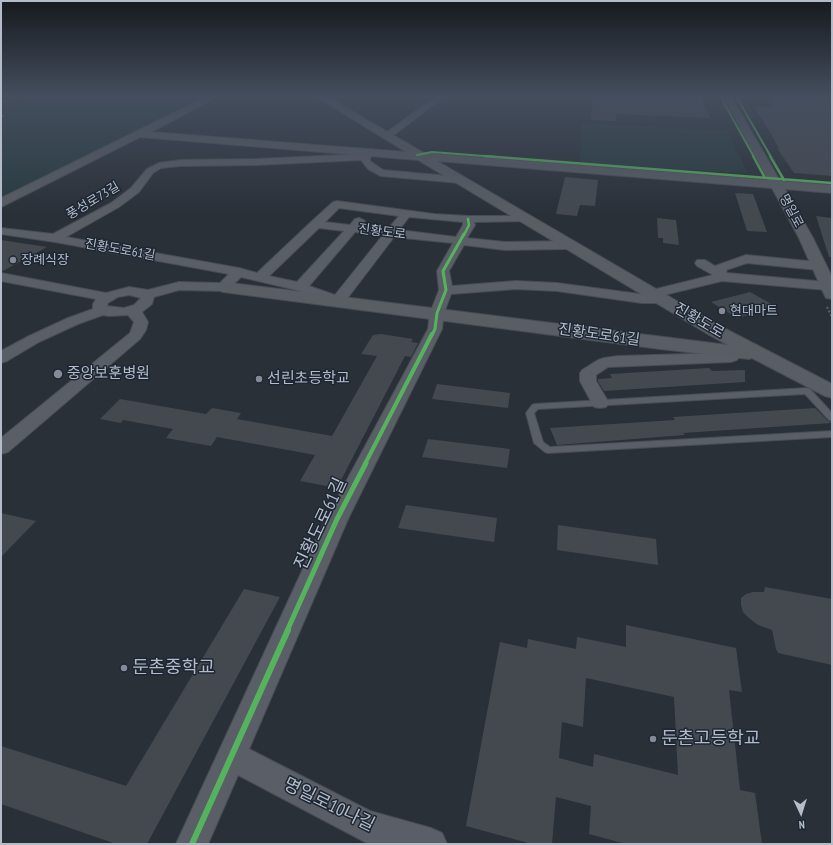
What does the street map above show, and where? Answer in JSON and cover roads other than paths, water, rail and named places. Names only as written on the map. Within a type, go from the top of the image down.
[{"type":"main road","points":[[1,203],[134,135]]},
{"type":"main road","points":[[153,135],[368,155],[392,154],[832,189]]},
{"type":"main road","name":"명일로","points":[[749,135],[806,238],[825,281]]},
{"type":"main road","name":"진황도로","points":[[387,136],[417,156],[712,329],[832,392]]},
{"type":"main road","points":[[392,154],[403,146]]},
{"type":"main road","name":"진황도로61길","points":[[223,287],[437,313],[731,352],[760,353]]},
{"type":"main road","points":[[660,343],[704,338],[711,335],[712,329]]},
{"type":"street","points":[[256,162],[263,145]]},
{"type":"street","name":"풍성로73길","points":[[55,238],[115,205],[135,190],[150,171],[159,166],[180,163],[256,162],[368,155]]},
{"type":"street","name":"진황도로","points":[[368,155],[366,162],[381,173],[460,180]]},
{"type":"street","name":"진황도로","points":[[315,224],[337,204],[406,214],[468,219],[524,218]]},
{"type":"street","points":[[300,286],[372,208]]},
{"type":"street","points":[[338,301],[406,214]]},
{"type":"street","name":"진황도로61길","points":[[192,844],[337,519],[434,329],[437,313],[446,290],[443,271],[469,225],[468,219]]},
{"type":"street","points":[[260,278],[315,224]]},
{"type":"street","name":"진황도로","points":[[315,224],[506,246],[568,245]]},
{"type":"street","name":"진황도로61길","points":[[1,231],[55,238],[239,272],[300,286],[338,301]]},
{"type":"street","points":[[721,275],[719,270],[721,267],[746,259],[825,281]]},
{"type":"street","points":[[701,263],[721,275]]},
{"type":"street","points":[[1,358],[34,339],[73,321],[129,291],[143,293],[146,295],[179,286],[223,287],[239,272]]},
{"type":"street","points":[[446,290],[516,285],[557,287],[642,299],[657,297],[721,275],[825,281]]},
{"type":"street","points":[[1,277],[105,304],[116,313],[132,311],[144,305],[148,298],[146,295]]},
{"type":"street","points":[[1,448],[135,336],[140,330],[141,322],[138,316],[132,311]]},
{"type":"street","points":[[600,403],[588,381],[588,373],[604,364],[618,361],[731,357],[731,352]]},
{"type":"street","name":"명일로10나길","points":[[232,756],[366,835],[431,844]]},
{"type":"lane","points":[[832,418],[807,392],[535,407],[530,413],[540,443],[548,450],[832,434]]},
{"type":"place","name":"장례식장","points":[[13,260]]},
{"type":"place","name":"현대마트","points":[[722,311]]},
{"type":"place","name":"중앙보훈병원","points":[[58,374]]},
{"type":"place","name":"선린초등학교","points":[[259,379]]},
{"type":"place","name":"둔촌중학교","points":[[124,668]]},
{"type":"place","name":"둔촌고등학교","points":[[653,739]]}]
